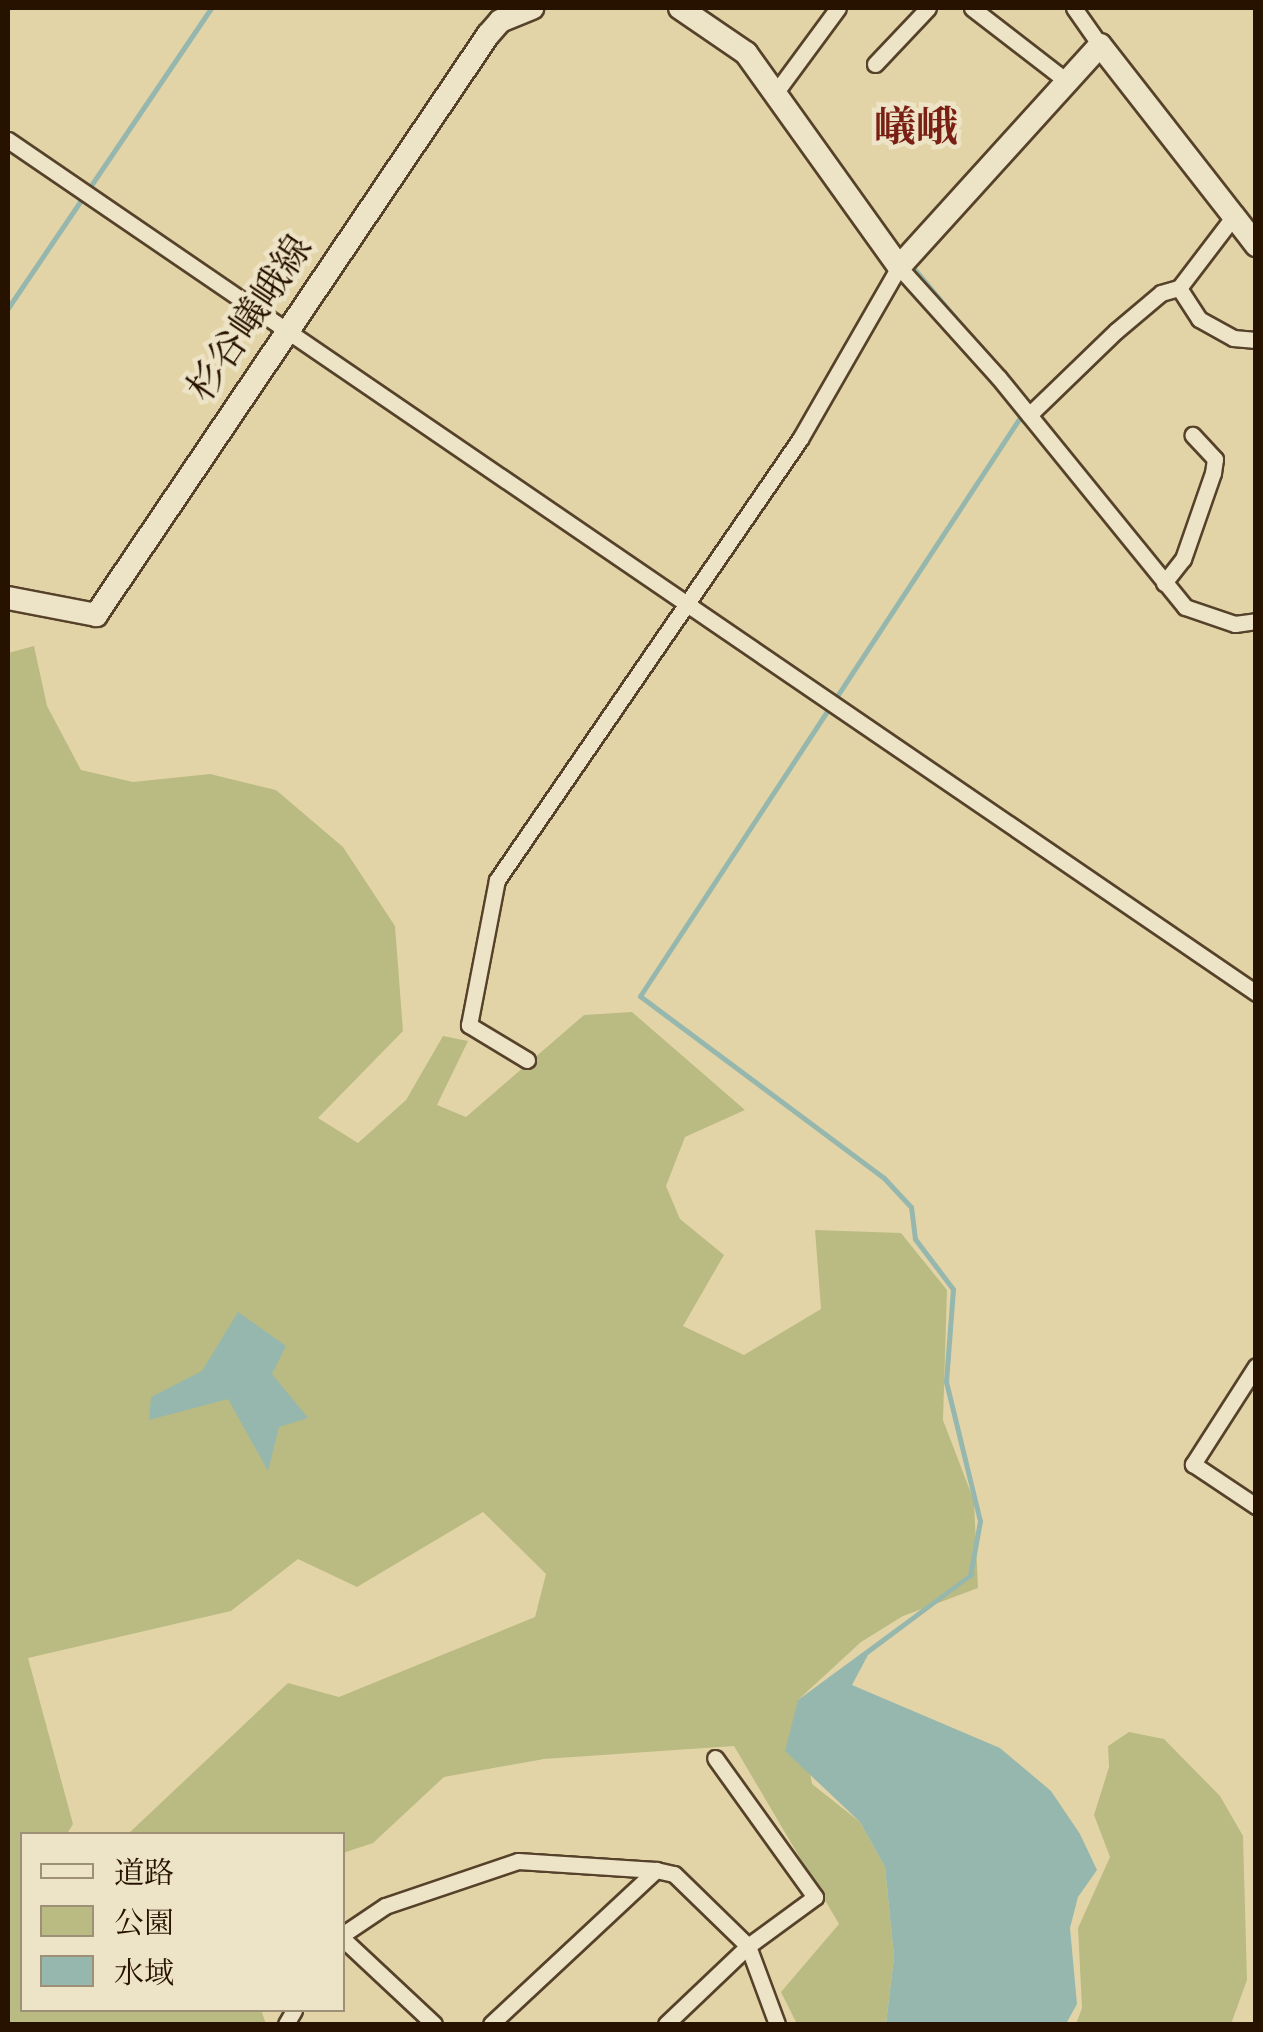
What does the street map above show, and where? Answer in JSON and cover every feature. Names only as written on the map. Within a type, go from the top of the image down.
[{"type":"main road","name":"杉谷嶬峨線","points":[[8,598],[96,615],[488,34],[500,21],[532,8]]},
{"type":"main road","points":[[680,8],[746,52],[898,267],[1064,79],[1100,45],[1256,244]]},
{"type":"street","points":[[776,92],[838,8]]},
{"type":"street","points":[[875,64],[928,8]]},
{"type":"street","points":[[972,8],[1064,79]]},
{"type":"street","points":[[1074,8],[1100,45]]},
{"type":"street","points":[[8,140],[1256,993]]},
{"type":"street","points":[[1030,415],[1116,331],[1161,294],[1179,288],[1233,217]]},
{"type":"street","points":[[527,1060],[470,1025],[491,896],[800,439],[898,267],[1030,415],[1185,608],[1205,618],[1256,621]]},
{"type":"street","points":[[1179,288],[1199,320],[1233,338],[1256,340]]},
{"type":"street","points":[[1164,582],[1183,559],[1213,473],[1215,459],[1194,435]]},
{"type":"street","points":[[1256,1366],[1193,1464],[1256,1506]]},
{"type":"street","points":[[666,2024],[748,1946],[814,1897],[714,1758]]},
{"type":"street","points":[[345,1934],[384,1906],[518,1861],[656,1870],[674,1874],[748,1946],[777,2024]]},
{"type":"street","points":[[490,2024],[656,1870]]},
{"type":"street","points":[[345,1939],[434,2024]]},
{"type":"green space","points":[[34,646],[47,706],[81,770],[133,782],[210,774],[276,790],[343,847],[395,926],[403,1031],[318,1118],[358,1143],[406,1100],[443,1036],[468,1041],[437,1105],[466,1117],[584,1015],[632,1012],[745,1110],[685,1137],[666,1186],[680,1219],[724,1255],[683,1326],[744,1355],[821,1309],[815,1230],[901,1233],[947,1290],[943,1420],[974,1501],[978,1588],[903,1616],[861,1642],[798,1700],[812,1784],[860,1822],[885,1867],[894,1957],[886,2024],[797,2024],[781,1992],[839,1924],[734,1746],[544,1759],[444,1777],[373,1843],[345,1852],[345,1832],[130,1832],[288,1683],[339,1697],[535,1617],[546,1574],[483,1512],[357,1587],[298,1559],[231,1611],[28,1658],[73,1824],[68,1832],[20,1832],[20,2012],[262,2012],[266,2024],[8,2024],[8,653]]},
{"type":"green space","points":[[1129,1732],[1164,1739],[1220,1796],[1243,1836],[1247,1980],[1231,2024],[1076,2024],[1082,2008],[1078,1928],[1110,1857],[1094,1815],[1109,1767],[1108,1746]]},
{"type":"water","points":[[238,1312],[286,1346],[272,1374],[308,1418],[279,1427],[268,1471],[228,1399],[149,1420],[151,1397],[202,1371]]},
{"type":"water","points":[[972,1572],[975,1575],[868,1655],[852,1685],[1000,1748],[1051,1791],[1080,1834],[1097,1870],[1078,1897],[1070,1928],[1077,2004],[1066,2024],[886,2024],[894,1957],[885,1867],[860,1822],[785,1751],[798,1700]]},
{"type":"waterway","points":[[8,308],[211,8]]},
{"type":"waterway","points":[[701,9],[753,45]]},
{"type":"waterway","points":[[911,265],[968,333]]},
{"type":"waterway","points":[[970,1576],[980,1521],[946,1382],[953,1289],[915,1239],[911,1207],[884,1178],[640,996],[1023,413]]},
{"type":"district","name":"嶬峨","points":[[916,130]]}]
